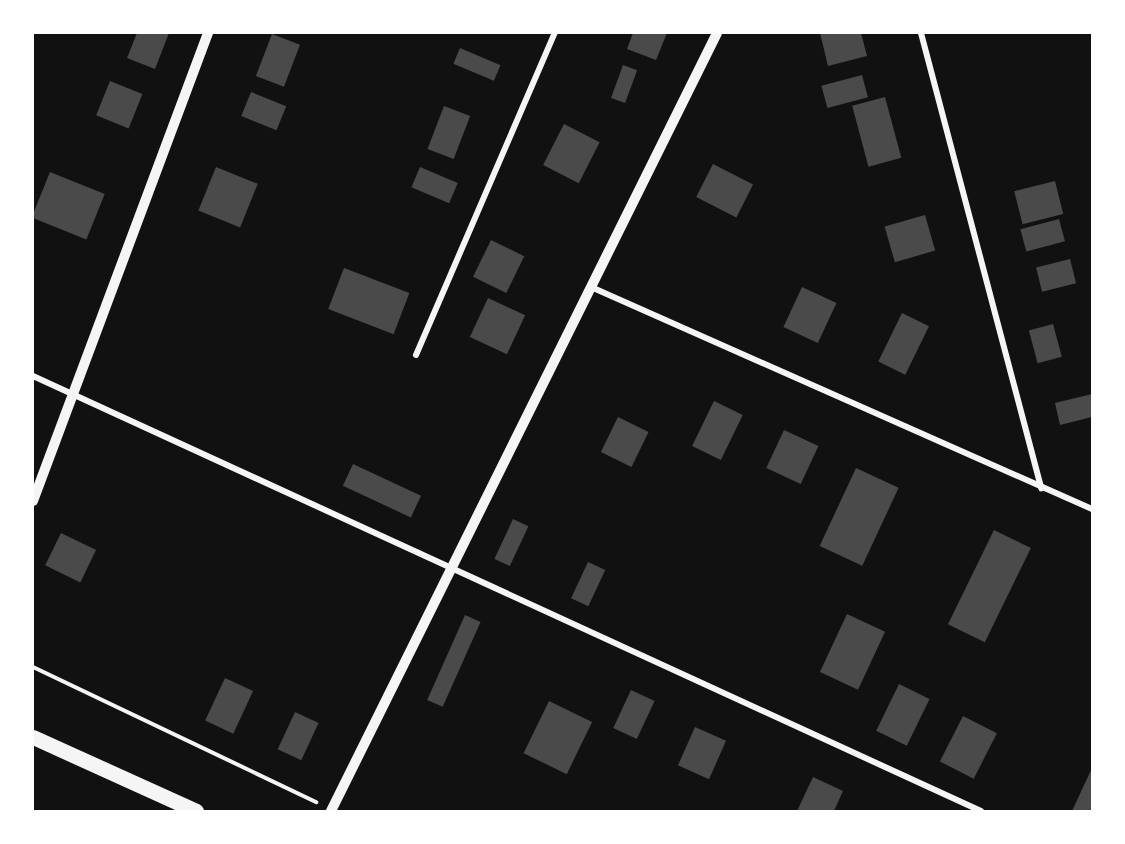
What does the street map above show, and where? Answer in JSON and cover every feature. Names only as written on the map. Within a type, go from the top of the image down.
[{"type":"main road","points":[[33,737],[196,811]]},
{"type":"street","points":[[33,501],[208,33]]},
{"type":"street","points":[[416,355],[555,33]]},
{"type":"street","points":[[331,810],[450,566],[717,33]]},
{"type":"street","points":[[921,33],[1041,488]]},
{"type":"street","points":[[590,287],[1092,509]]},
{"type":"street","points":[[33,376],[981,811]]},
{"type":"path","points":[[33,667],[331,810]]},
{"type":"building","points":[[137,33],[169,33],[155,69],[127,58]]},
{"type":"building","points":[[633,33],[667,33],[656,60],[627,49]]},
{"type":"building","points":[[820,33],[861,33],[867,56],[828,66]]},
{"type":"building","points":[[272,34],[300,45],[284,87],[256,76]]},
{"type":"building","points":[[460,48],[501,65],[494,81],[453,64]]},
{"type":"building","points":[[623,65],[637,70],[625,103],[611,98]]},
{"type":"building","points":[[862,75],[868,97],[827,108],[821,86]]},
{"type":"building","points":[[110,81],[142,94],[129,128],[96,115]]},
{"type":"building","points":[[251,92],[286,106],[276,130],[241,116]]},
{"type":"building","points":[[885,97],[901,158],[868,167],[852,106]]},
{"type":"building","points":[[444,106],[470,116],[454,159],[428,149]]},
{"type":"building","points":[[564,124],[600,142],[579,183],[543,165]]},
{"type":"building","points":[[713,164],[753,184],[736,217],[696,197]]},
{"type":"building","points":[[216,167],[258,184],[240,227],[198,211]]},
{"type":"building","points":[[420,167],[458,183],[449,203],[411,187]]},
{"type":"building","points":[[50,172],[105,194],[86,240],[33,218]]},
{"type":"building","points":[[1055,181],[1063,214],[1022,224],[1014,191]]},
{"type":"building","points":[[925,215],[935,251],[895,262],[885,227]]},
{"type":"building","points":[[1059,219],[1065,241],[1026,252],[1020,229]]},
{"type":"building","points":[[491,240],[524,256],[506,293],[473,277]]},
{"type":"building","points":[[1070,259],[1076,283],[1042,292],[1036,267]]},
{"type":"building","points":[[344,268],[409,293],[394,334],[328,309]]},
{"type":"building","points":[[802,287],[836,303],[818,343],[783,327]]},
{"type":"building","points":[[488,298],[525,315],[507,354],[470,337]]},
{"type":"building","points":[[902,313],[929,326],[905,375],[878,362]]},
{"type":"building","points":[[1053,324],[1062,357],[1038,363],[1029,330]]},
{"type":"building","points":[[1092,394],[1092,417],[1060,425],[1055,403]]},
{"type":"building","points":[[714,401],[743,415],[721,460],[692,446]]},
{"type":"building","points":[[618,417],[649,432],[631,467],[601,452]]},
{"type":"building","points":[[784,430],[818,446],[801,484],[766,468]]},
{"type":"building","points":[[353,464],[421,496],[411,517],[343,486]]},
{"type":"building","points":[[856,468],[899,488],[862,566],[820,546]]},
{"type":"building","points":[[513,519],[528,526],[510,566],[494,559]]},
{"type":"building","points":[[994,530],[1031,548],[985,642],[948,624]]},
{"type":"building","points":[[61,533],[96,550],[80,582],[45,565]]},
{"type":"building","points":[[588,562],[605,570],[588,606],[571,598]]},
{"type":"building","points":[[847,614],[885,632],[858,690],[820,672]]},
{"type":"building","points":[[465,615],[481,622],[443,707],[427,700]]},
{"type":"building","points":[[225,678],[253,691],[233,734],[205,721]]},
{"type":"building","points":[[899,684],[930,699],[907,746],[876,731]]},
{"type":"building","points":[[631,690],[655,701],[637,739],[613,728]]},
{"type":"building","points":[[549,701],[592,722],[567,774],[524,753]]},
{"type":"building","points":[[295,712],[319,723],[301,760],[278,749]]},
{"type":"building","points":[[963,716],[997,733],[974,779],[940,761]]},
{"type":"building","points":[[695,727],[726,741],[709,779],[678,765]]},
{"type":"building","points":[[1092,768],[1092,811],[1072,811]]},
{"type":"building","points":[[813,777],[843,791],[834,811],[797,811]]}]
